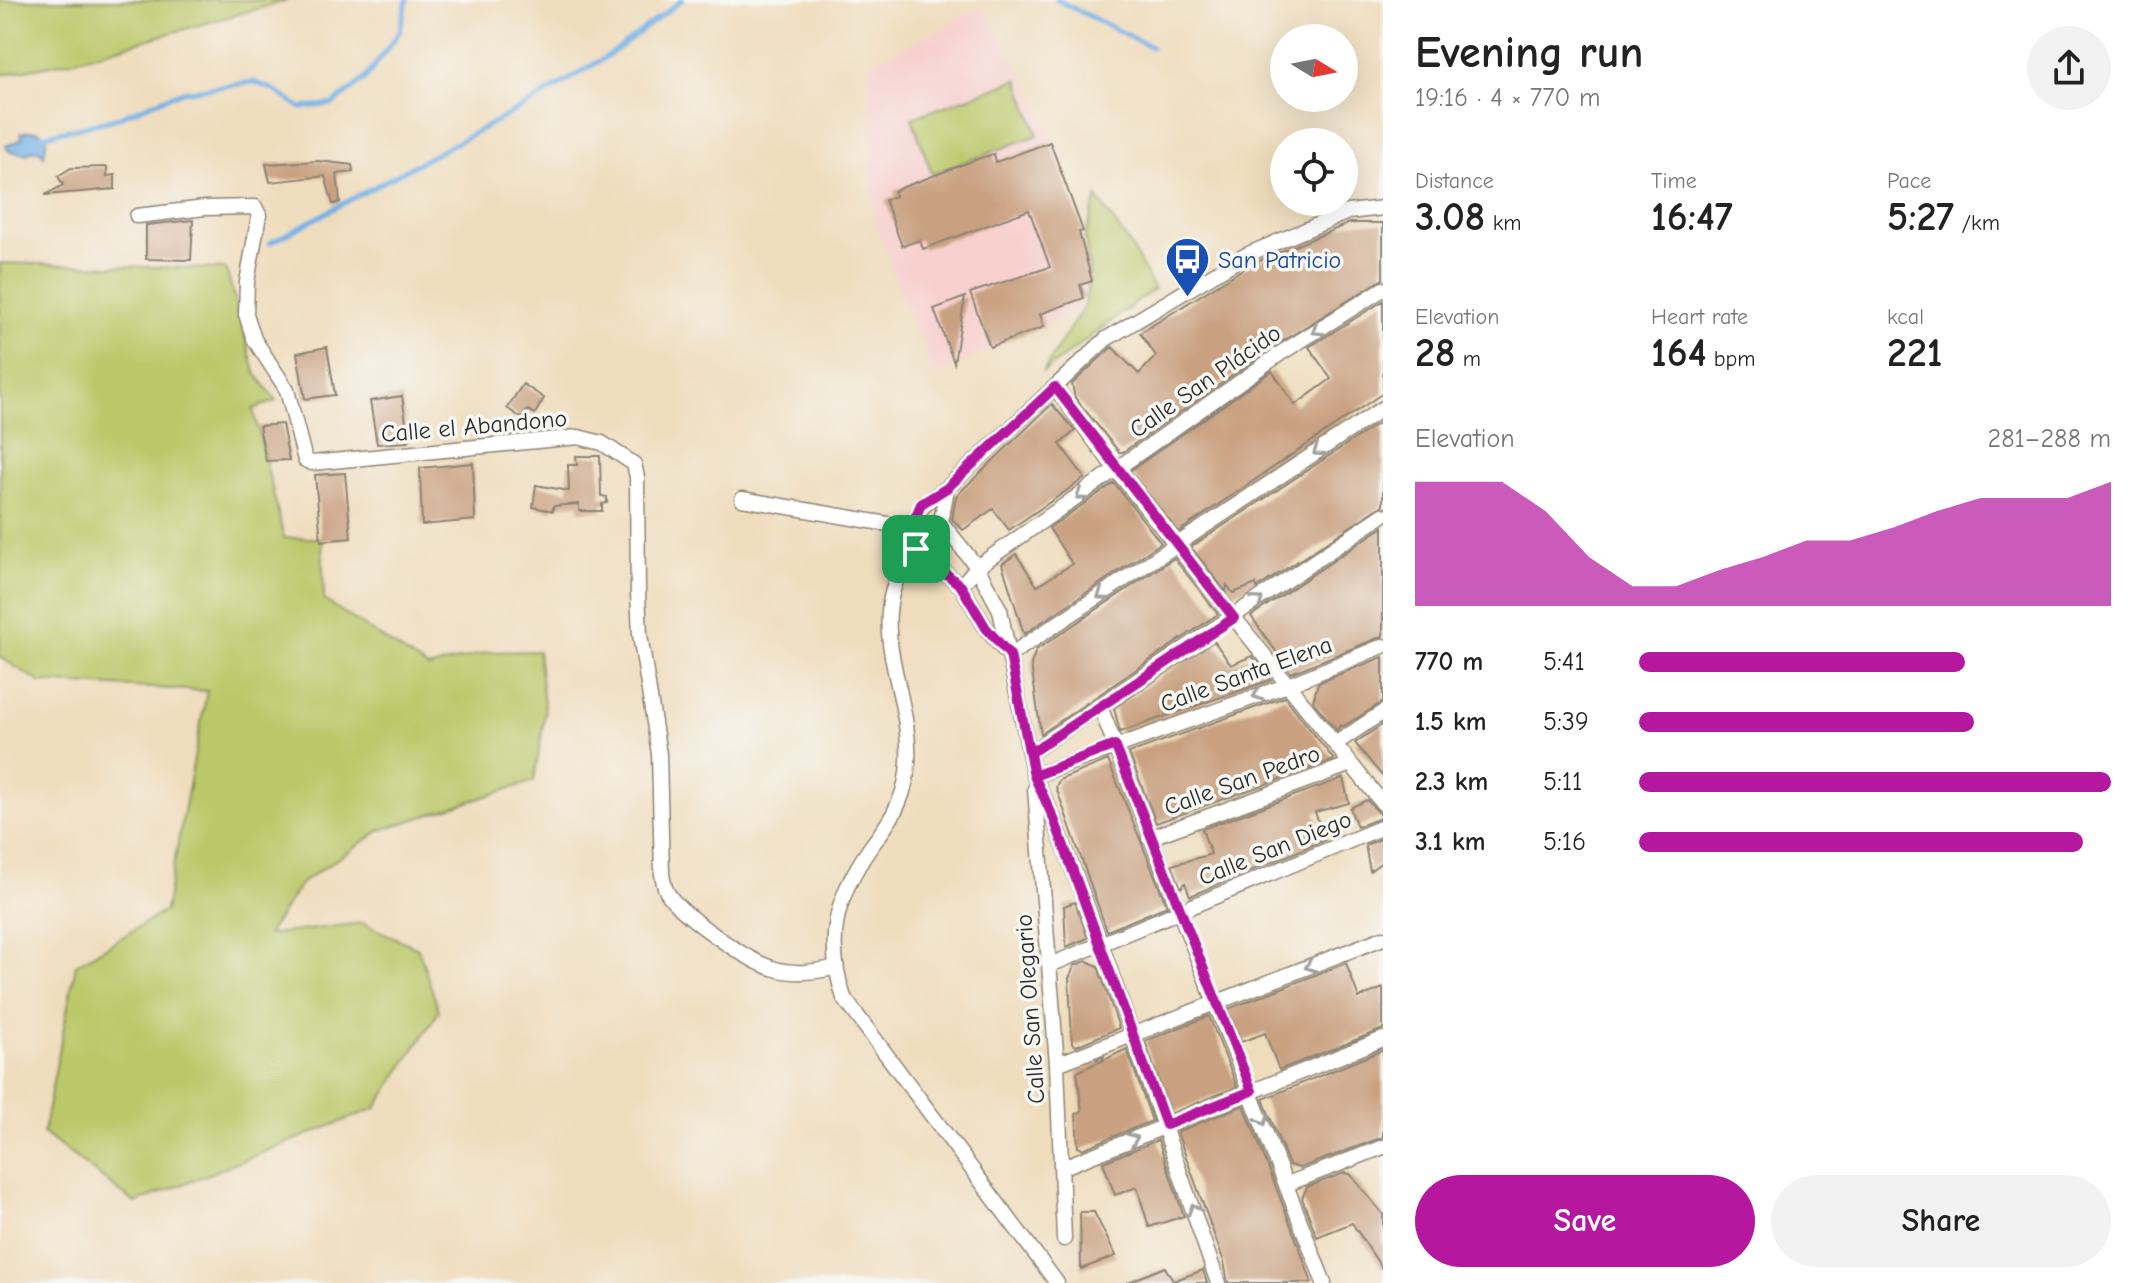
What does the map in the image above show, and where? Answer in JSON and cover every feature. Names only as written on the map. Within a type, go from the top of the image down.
[{"type":"street","name":"Calle el Abandono","points":[[137,216],[205,208],[255,207],[259,215],[247,282],[246,314],[254,339],[287,390],[305,460],[312,463],[578,437],[602,443],[634,464],[637,477],[640,635],[659,754],[662,874],[667,893],[694,919],[749,958],[791,972],[813,973],[834,968]]},
{"type":"street","points":[[1057,1283],[844,998],[834,968],[838,909],[853,875],[890,823],[906,786],[910,756],[887,612],[900,568],[916,549],[914,523],[921,504],[947,488],[1106,339],[1246,255],[1348,212],[1383,208]]},
{"type":"street","name":"Calle San Plácido","points":[[961,586],[977,567],[1281,353],[1383,289]]},
{"type":"street","points":[[1055,387],[1117,471],[1383,804]]},
{"type":"street","points":[[1010,655],[1383,408]]},
{"type":"street","points":[[941,522],[947,488]]},
{"type":"street","points":[[742,499],[914,523],[930,517],[941,522],[977,567],[1000,610],[1034,776],[1101,944],[1218,1283]]},
{"type":"street","points":[[1030,753],[1101,709],[1383,515]]},
{"type":"street","points":[[916,549],[961,586],[986,628],[1010,655]]},
{"type":"street","name":"Calle Santa Elena","points":[[1034,776],[1288,685],[1383,646]]},
{"type":"street","points":[[1101,709],[1149,838],[1252,1091],[1324,1283]]},
{"type":"street","name":"Calle San Pedro","points":[[1335,744],[1383,712]]},
{"type":"street","name":"Calle San Pedro","points":[[1149,838],[1351,764]]},
{"type":"street","name":"Calle San Olegario","points":[[1034,776],[1057,1064],[1064,1239]]},
{"type":"street","name":"Calle San Diego","points":[[1050,965],[1383,827]]},
{"type":"street","points":[[1042,860],[1066,853]]},
{"type":"street","points":[[1057,1064],[1383,938]]},
{"type":"street","points":[[1061,1168],[1383,1039]]},
{"type":"street","points":[[1287,1184],[1383,1147]]},
{"type":"shaded area","points":[[982,7],[1023,76],[1059,150],[1090,274],[1084,306],[930,377],[925,347],[908,314],[873,217],[868,65]]},
{"type":"green space","points":[[0,0],[289,0],[71,61],[0,75]]},
{"type":"green space","points":[[1018,79],[1038,135],[932,174],[912,118]]},
{"type":"green space","points":[[1097,197],[1132,248],[1154,289],[1042,373],[1084,306],[1090,274],[1085,237]]},
{"type":"green space","points":[[0,263],[226,269],[255,372],[276,401],[253,409],[284,538],[322,538],[324,600],[428,668],[489,652],[538,651],[545,713],[534,781],[381,830],[301,883],[267,935],[362,923],[418,948],[439,1011],[376,1108],[135,1203],[43,1133],[76,965],[165,911],[207,691],[40,682],[0,657]]},
{"type":"water","points":[[38,131],[47,138],[44,156],[39,150],[28,154],[9,151],[6,146],[22,139],[21,133]]},
{"type":"building","points":[[1050,142],[1083,231],[1079,232],[1092,281],[1080,285],[1084,298],[1040,314],[1044,327],[990,347],[970,293],[1050,267],[1029,210],[923,249],[920,240],[902,246],[885,200],[895,196],[894,191],[983,157],[994,154],[996,162]]},
{"type":"building","points":[[319,161],[352,165],[353,172],[337,174],[340,202],[333,204],[325,176],[270,182],[266,164]]},
{"type":"building","points":[[107,167],[107,176],[115,175],[115,189],[45,195],[63,185],[58,176],[71,168]]},
{"type":"building","points":[[193,220],[191,260],[146,259],[146,225]]},
{"type":"building","points":[[1350,223],[1383,223],[1383,279],[1276,345],[1123,452],[1119,452],[1075,398],[1072,384],[1112,347],[1139,374],[1156,356],[1140,333],[1251,264]]},
{"type":"building","points":[[965,297],[954,363],[934,309]]},
{"type":"building","points":[[1383,301],[1383,393],[1178,532],[1130,471],[1272,371],[1295,405],[1331,379],[1309,347]]},
{"type":"building","points":[[327,347],[335,395],[305,399],[297,353]]},
{"type":"building","points":[[523,384],[544,398],[535,414],[528,410],[521,418],[507,408]]},
{"type":"building","points":[[402,396],[409,442],[377,444],[370,401]]},
{"type":"building","points":[[1052,404],[1075,431],[1060,444],[1085,478],[1009,530],[993,509],[963,530],[952,519],[956,496]]},
{"type":"building","points":[[1383,420],[1383,505],[1257,588],[1256,584],[1233,593],[1227,585],[1226,592],[1191,547]]},
{"type":"building","points":[[282,424],[289,460],[266,461],[259,426]]},
{"type":"building","points":[[576,456],[600,456],[601,496],[607,497],[602,511],[579,511],[579,504],[553,506],[553,511],[533,507],[536,485],[569,491],[568,465],[577,465]]},
{"type":"building","points":[[473,463],[475,520],[422,525],[420,468]]},
{"type":"building","points":[[345,473],[351,538],[321,541],[315,475]]},
{"type":"building","points":[[1114,483],[1161,543],[1024,634],[1002,564],[1016,554],[1037,586],[1072,564],[1049,528]]},
{"type":"building","points":[[1383,527],[1383,636],[1291,673],[1251,616]]},
{"type":"building","points":[[1174,558],[1218,614],[1041,734],[1031,664],[1036,650]]},
{"type":"building","points":[[1214,641],[1231,665],[1252,656],[1271,680],[1120,732],[1114,708]]},
{"type":"building","points":[[1383,657],[1383,702],[1342,727],[1340,725],[1337,731],[1313,701],[1318,683]]},
{"type":"building","points":[[1285,697],[1334,760],[1156,823],[1129,753]]},
{"type":"building","points":[[1383,724],[1383,777],[1355,743]]},
{"type":"building","points":[[1108,760],[1167,906],[1107,931],[1056,787],[1059,780]]},
{"type":"building","points":[[1343,778],[1349,803],[1315,812],[1325,840],[1190,896],[1185,883],[1181,888],[1172,865],[1211,854],[1202,829]]},
{"type":"building","points":[[1367,800],[1383,817],[1357,827],[1350,808]]},
{"type":"building","points":[[1383,838],[1383,861],[1370,871],[1365,845]]},
{"type":"building","points":[[1075,902],[1088,938],[1066,947],[1064,906]]},
{"type":"building","points":[[1087,961],[1098,966],[1119,1028],[1076,1046],[1072,1043],[1069,978],[1075,965]]},
{"type":"building","points":[[1346,963],[1359,998],[1383,988],[1383,1029],[1279,1070],[1265,1033],[1241,1042],[1228,1009]]},
{"type":"building","points":[[1209,1016],[1237,1087],[1170,1114],[1145,1041]]},
{"type":"building","points":[[1127,1049],[1152,1121],[1082,1149],[1078,1147],[1076,1114],[1082,1111],[1077,1072],[1101,1061],[1097,1059],[1104,1056],[1102,1061]]},
{"type":"building","points":[[1383,1050],[1383,1137],[1300,1168],[1289,1165],[1263,1099]]},
{"type":"building","points":[[1244,1105],[1312,1283],[1228,1283],[1224,1262],[1177,1132]]},
{"type":"building","points":[[1158,1140],[1184,1216],[1149,1227],[1137,1187],[1115,1195],[1103,1162]]},
{"type":"building","points":[[1344,1173],[1350,1174],[1383,1214],[1383,1270],[1352,1223],[1317,1237],[1302,1198],[1307,1187]]},
{"type":"building","points":[[1080,1212],[1094,1212],[1116,1256],[1081,1269]]},
{"type":"building","points":[[1165,1267],[1173,1281],[1203,1270],[1207,1283],[1126,1283]]},
{"type":"waterway","points":[[37,137],[112,120],[180,92],[254,82],[274,90],[301,108],[333,104],[365,79],[400,31],[407,0]]},
{"type":"waterway","points":[[270,243],[532,102],[611,54],[682,0]]},
{"type":"waterway","points":[[1057,0],[1151,47]]},
{"type":"place","name":"San Patricio","points":[[1187,299]]},
{"type":"route","points":[[916,549],[911,528],[921,504],[947,488],[1055,387],[1117,471],[1234,618],[1101,709],[1030,753],[1034,776],[1054,819],[1166,1125],[1252,1091],[1149,838],[1115,745],[1034,776],[1010,655],[986,628],[961,586],[916,549]]}]
